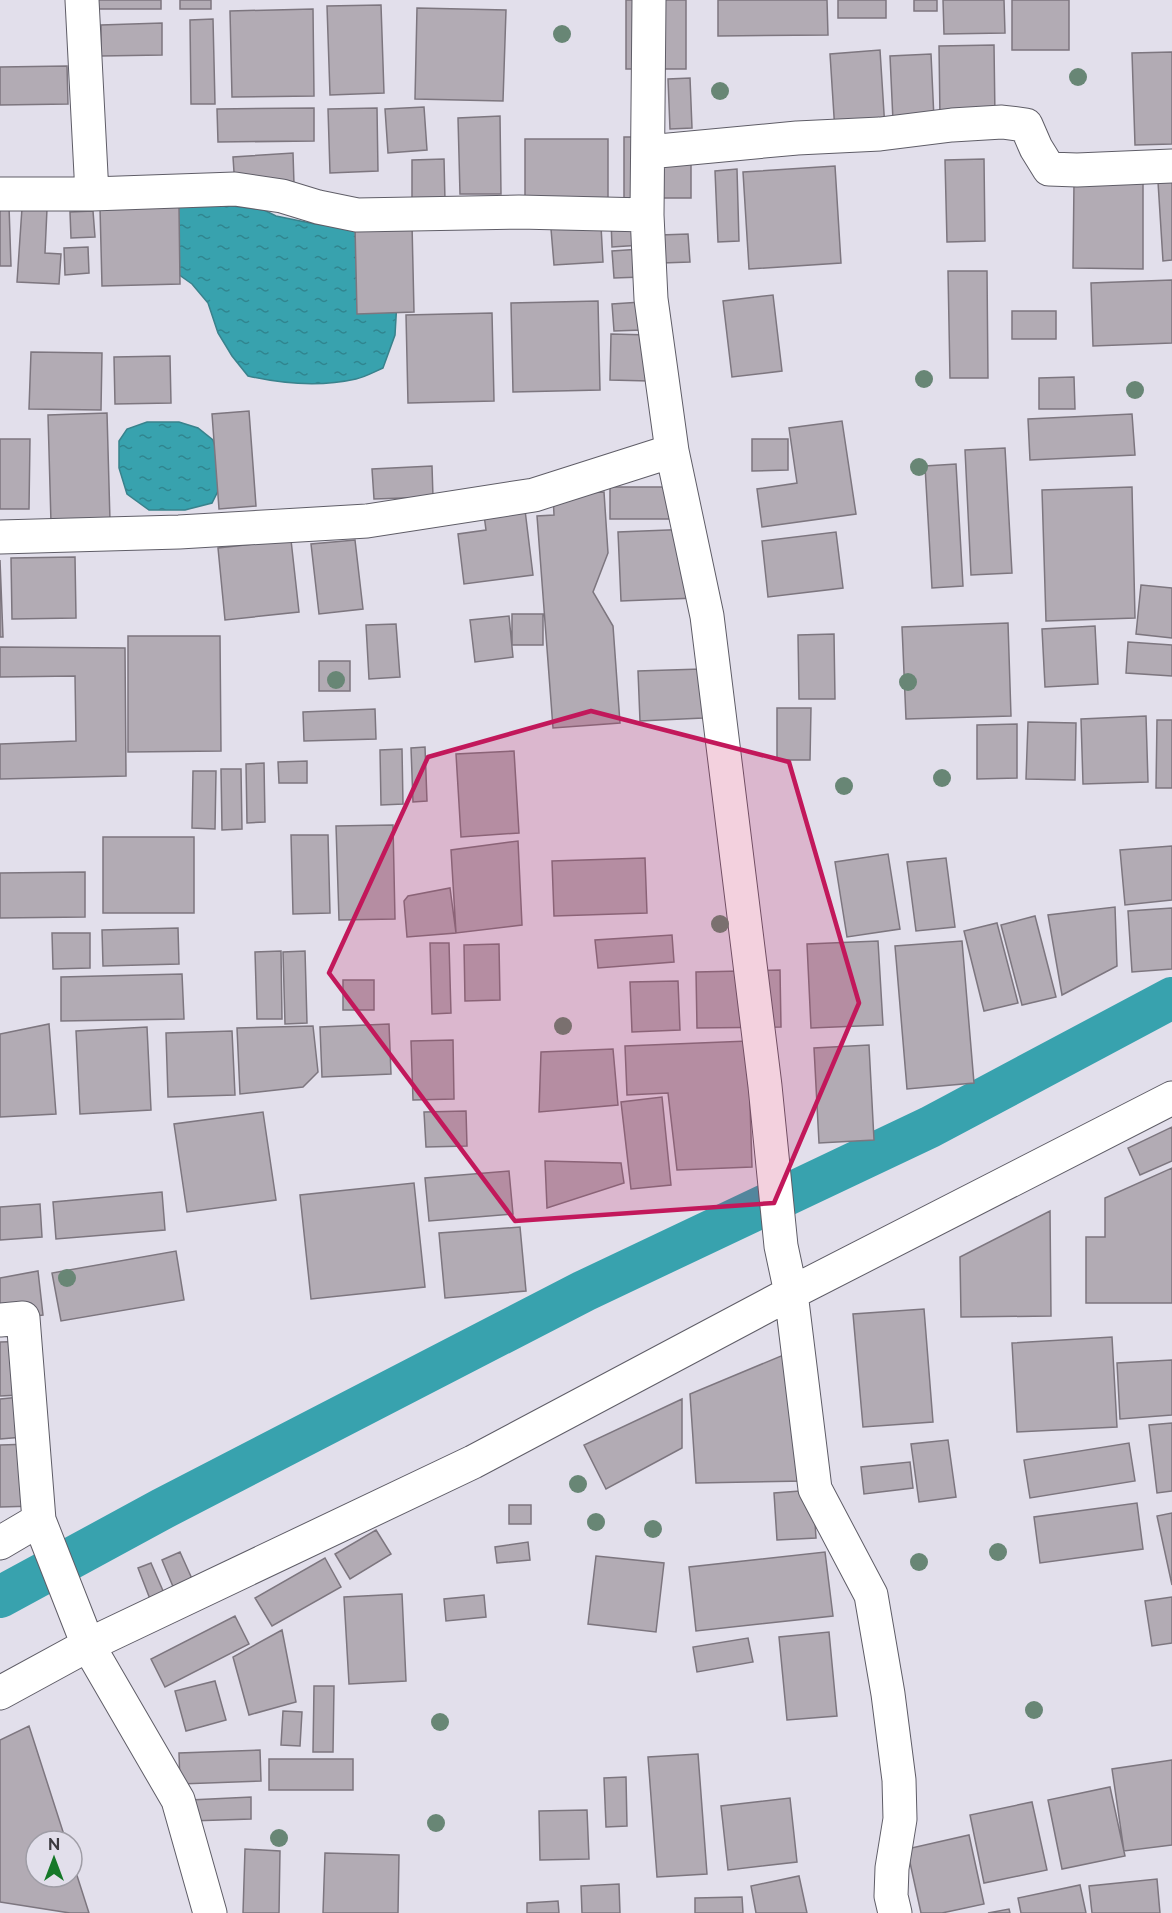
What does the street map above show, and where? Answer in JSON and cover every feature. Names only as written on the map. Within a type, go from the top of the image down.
[{"type":"street","points":[[82,0],[92,194]]},
{"type":"street","points":[[649,0],[647,215],[651,299],[672,451],[707,616],[771,1134],[781,1246],[791,1293],[814,1489],[871,1595],[888,1694],[898,1780],[900,1820],[892,1868],[891,1896],[895,1913]]},
{"type":"street","points":[[648,152],[1002,122],[1026,125],[1049,169],[1087,170],[1172,166]]},
{"type":"street","points":[[0,194],[92,194],[235,189],[282,196],[318,207],[357,215],[519,212],[647,215]]},
{"type":"street","points":[[0,537],[179,532],[368,520],[534,495],[672,451]]},
{"type":"street","points":[[0,1693],[82,1632],[473,1462],[791,1293],[1172,1098]]},
{"type":"street","points":[[0,1320],[23,1318],[40,1521],[82,1632],[178,1800],[210,1913]]},
{"type":"street","points":[[0,1543],[40,1521]]},
{"type":"highlighted area","points":[[591,711],[789,762],[859,1003],[774,1203],[515,1221],[329,973],[428,757]]},
{"type":"water","points":[[217,204],[264,210],[276,216],[315,224],[364,230],[397,301],[395,335],[383,368],[359,378],[316,384],[288,383],[248,376],[218,333],[208,303],[192,284],[171,269],[156,208]]},
{"type":"water","points":[[147,422],[179,422],[198,428],[213,440],[220,461],[222,483],[212,503],[185,510],[149,510],[127,494],[119,468],[119,441],[127,429]]},
{"type":"building","points":[[96,0],[161,0],[161,9],[96,9]]},
{"type":"building","points":[[180,0],[211,0],[211,9],[180,9]]},
{"type":"building","points":[[626,0],[686,0],[686,69],[626,69]]},
{"type":"building","points":[[718,0],[827,0],[828,35],[718,36]]},
{"type":"building","points":[[838,0],[886,0],[886,18],[838,18]]},
{"type":"building","points":[[914,0],[937,0],[937,11],[914,11]]},
{"type":"building","points":[[943,0],[1004,0],[1005,33],[944,34]]},
{"type":"building","points":[[1012,0],[1069,0],[1069,50],[1012,50]]},
{"type":"building","points":[[381,5],[384,93],[330,95],[327,6]]},
{"type":"building","points":[[417,8],[506,10],[503,101],[415,99]]},
{"type":"building","points":[[313,9],[314,96],[232,97],[230,11]]},
{"type":"building","points":[[213,19],[215,104],[191,104],[190,20]]},
{"type":"building","points":[[162,23],[162,55],[101,56],[101,25]]},
{"type":"building","points":[[994,45],[995,118],[940,118],[939,46]]},
{"type":"building","points":[[880,50],[885,129],[835,132],[830,54]]},
{"type":"building","points":[[1172,52],[1172,144],[1135,145],[1132,53]]},
{"type":"building","points":[[931,54],[934,119],[893,121],[890,56]]},
{"type":"building","points":[[67,66],[68,104],[0,105],[0,67]]},
{"type":"building","points":[[690,78],[692,128],[670,129],[668,79]]},
{"type":"building","points":[[424,107],[427,150],[388,153],[385,109]]},
{"type":"building","points":[[314,108],[314,141],[218,142],[217,109]]},
{"type":"building","points":[[377,108],[378,171],[330,173],[328,109]]},
{"type":"building","points":[[500,116],[501,194],[460,194],[458,118]]},
{"type":"building","points":[[624,137],[691,137],[691,198],[624,198]]},
{"type":"building","points":[[525,139],[608,139],[608,201],[525,201]]},
{"type":"building","points":[[293,153],[294,184],[235,187],[233,157]]},
{"type":"building","points":[[444,159],[445,201],[412,202],[412,160]]},
{"type":"building","points":[[984,159],[985,241],[947,242],[945,160]]},
{"type":"building","points":[[835,166],[841,263],[749,269],[743,172]]},
{"type":"building","points":[[737,169],[739,241],[718,242],[715,171]]},
{"type":"building","points":[[1172,181],[1172,260],[1163,261],[1158,182]]},
{"type":"building","points":[[1074,182],[1143,183],[1143,269],[1073,268]]},
{"type":"building","points":[[0,206],[9,206],[11,266],[0,266]]},
{"type":"building","points":[[179,207],[180,284],[102,286],[100,208]]},
{"type":"building","points":[[22,208],[47,209],[45,253],[61,254],[59,284],[17,282]]},
{"type":"building","points":[[93,211],[95,237],[71,238],[70,212]]},
{"type":"building","points":[[640,218],[642,245],[612,247],[611,220]]},
{"type":"building","points":[[412,224],[414,312],[357,314],[355,226]]},
{"type":"building","points":[[601,226],[603,262],[554,265],[551,229]]},
{"type":"building","points":[[688,234],[690,262],[662,263],[660,235]]},
{"type":"building","points":[[88,247],[89,273],[65,275],[64,248]]},
{"type":"building","points":[[641,249],[642,277],[614,278],[612,251]]},
{"type":"building","points":[[948,271],[987,271],[988,378],[950,378]]},
{"type":"building","points":[[1172,280],[1172,343],[1093,346],[1091,283]]},
{"type":"building","points":[[773,295],[782,371],[732,377],[723,301]]},
{"type":"building","points":[[598,301],[600,390],[513,392],[511,303]]},
{"type":"building","points":[[641,302],[642,330],[614,331],[612,304]]},
{"type":"building","points":[[1012,311],[1056,311],[1056,339],[1012,339]]},
{"type":"building","points":[[492,313],[494,401],[408,403],[406,315]]},
{"type":"building","points":[[611,334],[649,335],[649,381],[610,380]]},
{"type":"building","points":[[31,352],[102,353],[101,410],[29,409]]},
{"type":"building","points":[[170,356],[171,403],[115,404],[114,357]]},
{"type":"building","points":[[1074,377],[1075,409],[1039,409],[1039,378]]},
{"type":"building","points":[[249,411],[256,506],[219,509],[212,414]]},
{"type":"building","points":[[107,413],[110,521],[51,523],[48,415]]},
{"type":"building","points":[[1132,414],[1135,455],[1030,460],[1028,419]]},
{"type":"building","points":[[842,421],[856,514],[762,527],[757,489],[797,483],[789,428]]},
{"type":"building","points":[[0,439],[30,439],[29,509],[0,509]]},
{"type":"building","points":[[752,439],[788,439],[788,470],[752,471]]},
{"type":"building","points":[[1005,448],[1012,573],[971,575],[965,450]]},
{"type":"building","points":[[956,464],[963,586],[932,588],[925,466]]},
{"type":"building","points":[[432,466],[433,497],[374,499],[372,469]]},
{"type":"building","points":[[610,487],[678,487],[679,519],[610,519]]},
{"type":"building","points":[[1132,487],[1135,618],[1046,621],[1042,490]]},
{"type":"building","points":[[604,492],[608,553],[593,592],[613,626],[620,723],[553,728],[537,516],[554,515],[553,495]]},
{"type":"building","points":[[525,510],[533,575],[464,584],[458,534],[486,530],[484,515]]},
{"type":"building","points":[[693,529],[696,598],[621,601],[618,532]]},
{"type":"building","points":[[836,532],[843,588],[768,597],[762,541]]},
{"type":"building","points":[[291,540],[299,612],[225,620],[218,548]]},
{"type":"building","points":[[355,540],[363,609],[319,614],[311,544]]},
{"type":"building","points":[[75,557],[76,618],[12,619],[11,558]]},
{"type":"building","points":[[0,560],[3,637],[0,637]]},
{"type":"building","points":[[1141,585],[1172,588],[1172,638],[1136,634]]},
{"type":"building","points":[[512,614],[543,614],[543,645],[512,645]]},
{"type":"building","points":[[509,616],[513,657],[475,662],[470,620]]},
{"type":"building","points":[[1008,623],[1011,716],[906,719],[902,627]]},
{"type":"building","points":[[396,624],[400,677],[369,679],[366,625]]},
{"type":"building","points":[[1095,626],[1098,684],[1045,687],[1042,629]]},
{"type":"building","points":[[834,634],[835,699],[799,699],[798,635]]},
{"type":"building","points":[[128,636],[220,636],[221,751],[128,752]]},
{"type":"building","points":[[1128,642],[1172,645],[1172,676],[1126,673]]},
{"type":"building","points":[[0,647],[125,648],[126,776],[0,779],[0,744],[76,741],[75,676],[0,677]]},
{"type":"building","points":[[319,661],[350,661],[350,691],[319,691]]},
{"type":"building","points":[[701,669],[703,718],[640,721],[638,671]]},
{"type":"building","points":[[777,708],[811,708],[810,760],[777,760]]},
{"type":"building","points":[[375,709],[376,739],[304,741],[303,712]]},
{"type":"building","points":[[1146,716],[1148,782],[1083,784],[1081,719]]},
{"type":"building","points":[[1157,720],[1172,720],[1172,788],[1156,788]]},
{"type":"building","points":[[1028,722],[1076,723],[1075,780],[1026,779]]},
{"type":"building","points":[[1017,724],[1017,778],[977,779],[977,725]]},
{"type":"building","points":[[425,747],[427,801],[413,802],[411,748]]},
{"type":"building","points":[[402,749],[403,804],[381,805],[380,750]]},
{"type":"building","points":[[514,751],[519,833],[461,837],[456,754]]},
{"type":"building","points":[[307,761],[307,783],[279,783],[278,762]]},
{"type":"building","points":[[264,763],[265,822],[247,823],[246,764]]},
{"type":"building","points":[[221,769],[241,769],[242,829],[222,830]]},
{"type":"building","points":[[193,771],[216,771],[215,829],[192,828]]},
{"type":"building","points":[[393,825],[395,919],[339,920],[336,826]]},
{"type":"building","points":[[291,835],[328,835],[330,913],[293,914]]},
{"type":"building","points":[[103,837],[194,837],[194,913],[103,913]]},
{"type":"building","points":[[518,841],[522,925],[456,933],[451,850]]},
{"type":"building","points":[[1172,846],[1172,900],[1125,905],[1120,850]]},
{"type":"building","points":[[888,854],[900,929],[847,937],[835,862]]},
{"type":"building","points":[[645,858],[647,913],[554,916],[552,861]]},
{"type":"building","points":[[946,858],[955,927],[916,931],[907,862]]},
{"type":"building","points":[[85,872],[85,917],[0,918],[0,873]]},
{"type":"building","points":[[450,888],[456,933],[407,937],[404,901],[408,896]]},
{"type":"building","points":[[1115,907],[1117,966],[1062,995],[1048,915]]},
{"type":"building","points":[[1172,908],[1172,969],[1132,972],[1128,911]]},
{"type":"building","points":[[1035,916],[1056,997],[1022,1005],[1001,925]]},
{"type":"building","points":[[997,923],[1018,1003],[984,1011],[964,931]]},
{"type":"building","points":[[178,928],[179,964],[103,966],[102,930]]},
{"type":"building","points":[[52,933],[90,933],[90,968],[53,969]]},
{"type":"building","points":[[672,935],[674,962],[598,968],[595,940]]},
{"type":"building","points":[[878,941],[883,1025],[811,1028],[807,944]]},
{"type":"building","points":[[962,941],[974,1083],[907,1089],[895,946]]},
{"type":"building","points":[[430,943],[449,943],[451,1013],[432,1014]]},
{"type":"building","points":[[499,944],[500,1000],[465,1001],[464,945]]},
{"type":"building","points":[[281,951],[282,1019],[257,1019],[255,952]]},
{"type":"building","points":[[305,951],[307,1023],[285,1024],[283,952]]},
{"type":"building","points":[[780,970],[781,1027],[697,1028],[696,972]]},
{"type":"building","points":[[182,974],[184,1019],[61,1021],[61,977]]},
{"type":"building","points":[[343,980],[374,980],[374,1010],[343,1010]]},
{"type":"building","points":[[678,981],[680,1030],[632,1032],[630,982]]},
{"type":"building","points":[[49,1024],[56,1114],[0,1117],[0,1034]]},
{"type":"building","points":[[389,1024],[391,1074],[322,1077],[320,1027]]},
{"type":"building","points":[[313,1026],[318,1072],[303,1087],[240,1094],[237,1028]]},
{"type":"building","points":[[147,1027],[151,1110],[80,1114],[76,1031]]},
{"type":"building","points":[[232,1031],[235,1095],[168,1097],[166,1033]]},
{"type":"building","points":[[453,1040],[454,1099],[413,1100],[411,1041]]},
{"type":"building","points":[[748,1041],[752,1167],[677,1170],[668,1093],[627,1095],[625,1046]]},
{"type":"building","points":[[869,1045],[874,1140],[819,1143],[814,1048]]},
{"type":"building","points":[[613,1049],[618,1105],[539,1112],[541,1052]]},
{"type":"building","points":[[662,1097],[671,1185],[631,1189],[621,1102]]},
{"type":"building","points":[[466,1111],[467,1146],[426,1147],[424,1112]]},
{"type":"building","points":[[263,1112],[276,1200],[187,1212],[174,1124]]},
{"type":"building","points":[[1172,1127],[1172,1161],[1140,1175],[1128,1148]]},
{"type":"building","points":[[545,1161],[621,1163],[624,1183],[547,1208]]},
{"type":"building","points":[[1172,1168],[1172,1303],[1086,1303],[1086,1237],[1105,1237],[1105,1198]]},
{"type":"building","points":[[509,1171],[513,1214],[429,1221],[425,1178]]},
{"type":"building","points":[[414,1183],[425,1287],[311,1299],[300,1195]]},
{"type":"building","points":[[162,1192],[165,1230],[56,1239],[53,1202]]},
{"type":"building","points":[[40,1204],[42,1237],[0,1240],[0,1207]]},
{"type":"building","points":[[1050,1211],[1051,1316],[961,1317],[960,1257]]},
{"type":"building","points":[[520,1227],[526,1291],[445,1298],[439,1233]]},
{"type":"building","points":[[176,1251],[184,1300],[61,1321],[52,1273]]},
{"type":"building","points":[[38,1271],[43,1315],[0,1320],[0,1278]]},
{"type":"building","points":[[924,1309],[933,1422],[863,1427],[853,1314]]},
{"type":"building","points":[[1112,1337],[1117,1427],[1017,1432],[1012,1343]]},
{"type":"building","points":[[36,1341],[39,1394],[0,1396],[0,1342]]},
{"type":"building","points":[[793,1351],[805,1481],[696,1483],[690,1394]]},
{"type":"building","points":[[1172,1360],[1172,1415],[1120,1419],[1117,1363]]},
{"type":"building","points":[[20,1397],[23,1437],[0,1439],[0,1399]]},
{"type":"building","points":[[682,1399],[682,1448],[606,1489],[584,1445]]},
{"type":"building","points":[[1172,1423],[1172,1491],[1157,1493],[1149,1425]]},
{"type":"building","points":[[948,1440],[956,1497],[919,1502],[911,1444]]},
{"type":"building","points":[[1129,1443],[1135,1481],[1030,1498],[1024,1460]]},
{"type":"building","points":[[32,1444],[35,1506],[0,1507],[0,1445]]},
{"type":"building","points":[[910,1462],[913,1488],[864,1494],[861,1467]]},
{"type":"building","points":[[813,1490],[816,1538],[777,1540],[774,1493]]},
{"type":"building","points":[[1137,1503],[1143,1549],[1040,1563],[1034,1517]]},
{"type":"building","points":[[509,1505],[531,1505],[531,1524],[509,1524]]},
{"type":"building","points":[[1172,1513],[1172,1585],[1157,1516]]},
{"type":"building","points":[[376,1530],[391,1554],[350,1579],[335,1554]]},
{"type":"building","points":[[528,1542],[530,1560],[497,1563],[495,1547]]},
{"type":"building","points":[[180,1552],[193,1581],[174,1589],[162,1560]]},
{"type":"building","points":[[825,1552],[833,1616],[696,1631],[689,1567]]},
{"type":"building","points":[[596,1556],[664,1563],[656,1632],[588,1624]]},
{"type":"building","points":[[325,1558],[341,1587],[272,1626],[255,1598]]},
{"type":"building","points":[[151,1563],[164,1593],[150,1599],[138,1568]]},
{"type":"building","points":[[402,1594],[406,1681],[349,1684],[344,1597]]},
{"type":"building","points":[[484,1595],[486,1617],[446,1621],[444,1599]]},
{"type":"building","points":[[1172,1597],[1172,1643],[1152,1646],[1145,1601]]},
{"type":"building","points":[[235,1616],[249,1644],[165,1687],[151,1659]]},
{"type":"building","points":[[282,1630],[296,1702],[249,1715],[233,1657]]},
{"type":"building","points":[[829,1632],[837,1716],[787,1720],[779,1637]]},
{"type":"building","points":[[748,1638],[753,1662],[697,1672],[693,1647]]},
{"type":"building","points":[[215,1681],[226,1720],[186,1731],[175,1691]]},
{"type":"building","points":[[314,1686],[334,1686],[333,1752],[313,1752]]},
{"type":"building","points":[[283,1711],[302,1712],[300,1746],[281,1745]]},
{"type":"building","points":[[29,1726],[62,1829],[24,1829],[24,1889],[81,1889],[89,1913],[70,1913],[0,1902],[0,1740]]},
{"type":"building","points":[[260,1750],[261,1781],[180,1784],[179,1753]]},
{"type":"building","points":[[698,1754],[707,1874],[657,1877],[648,1757]]},
{"type":"building","points":[[269,1759],[353,1759],[353,1790],[269,1790]]},
{"type":"building","points":[[1172,1760],[1172,1845],[1124,1851],[1112,1769]]},
{"type":"building","points":[[626,1777],[627,1826],[606,1827],[604,1778]]},
{"type":"building","points":[[1110,1787],[1125,1856],[1062,1869],[1048,1800]]},
{"type":"building","points":[[251,1797],[251,1819],[190,1821],[190,1800]]},
{"type":"building","points":[[790,1798],[797,1862],[728,1870],[721,1806]]},
{"type":"building","points":[[1032,1802],[1047,1870],[984,1883],[970,1815]]},
{"type":"building","points":[[587,1810],[589,1859],[540,1860],[539,1811]]},
{"type":"building","points":[[969,1835],[984,1904],[942,1913],[921,1913],[907,1849]]},
{"type":"building","points":[[245,1849],[280,1851],[279,1913],[243,1913]]},
{"type":"building","points":[[325,1853],[399,1855],[398,1913],[323,1913]]},
{"type":"building","points":[[799,1876],[807,1913],[756,1913],[751,1886]]},
{"type":"building","points":[[1157,1879],[1160,1913],[1092,1913],[1089,1886]]},
{"type":"building","points":[[619,1884],[620,1913],[582,1913],[581,1886]]},
{"type":"building","points":[[1080,1885],[1086,1913],[1021,1913],[1018,1898]]},
{"type":"building","points":[[742,1897],[743,1913],[695,1913],[695,1898]]},
{"type":"building","points":[[558,1901],[559,1913],[527,1913],[527,1903]]},
{"type":"building","points":[[1009,1909],[1010,1913],[988,1913]]},
{"type":"waterway","points":[[0,1597],[162,1509],[584,1291],[930,1127],[1172,998]]}]
